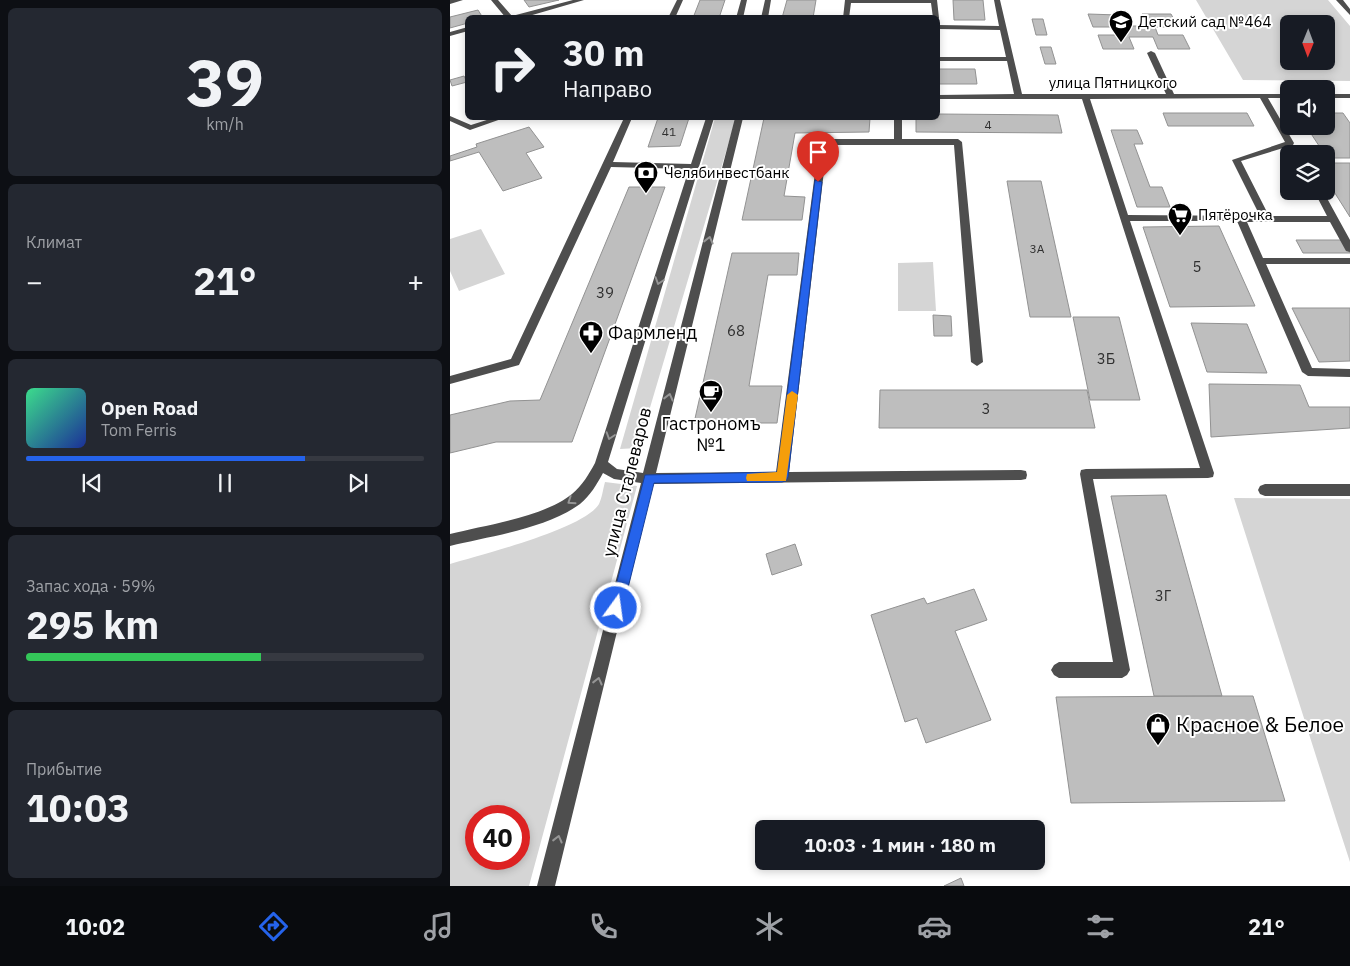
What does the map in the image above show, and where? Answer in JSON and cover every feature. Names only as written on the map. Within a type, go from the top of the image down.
[{"type":"street","points":[[450,2],[460,0]]},
{"type":"street","points":[[494,0],[508,15]]},
{"type":"street","points":[[523,15],[581,0]]},
{"type":"street","points":[[672,15],[680,0]]},
{"type":"street","points":[[740,15],[744,0]]},
{"type":"street","points":[[765,15],[768,0]]},
{"type":"street","points":[[997,0],[1019,97]]},
{"type":"street","points":[[1339,0],[1348,9]]},
{"type":"street","points":[[846,15],[848,1],[934,1],[936,15]]},
{"type":"street","points":[[940,27],[1004,28]]},
{"type":"street","points":[[450,34],[465,30]]},
{"type":"street","points":[[1151,53],[1171,97]]},
{"type":"street","points":[[940,59],[1010,59]]},
{"type":"street","points":[[1264,96],[1290,143],[1236,160],[1266,219]]},
{"type":"street","name":"улица Пятницкого","points":[[940,97],[1280,96]]},
{"type":"street","points":[[1335,96],[1350,96]]},
{"type":"street","points":[[1059,670],[1122,670],[1086,474],[1208,473],[1085,97]]},
{"type":"street","points":[[450,118],[470,128],[494,120]]},
{"type":"street","points":[[450,380],[515,362],[627,120]]},
{"type":"street","name":"улица Сталеваров","points":[[450,540],[548,514],[562,507],[583,492],[601,464],[709,120]]},
{"type":"street","name":"улица Сталеваров","points":[[546,886],[738,120]]},
{"type":"street","points":[[898,120],[898,142]]},
{"type":"street","points":[[782,477],[823,142],[958,142],[977,362]]},
{"type":"street","points":[[608,164],[695,167]]},
{"type":"street","points":[[1323,200],[1350,248]]},
{"type":"street","points":[[1124,218],[1334,219]]},
{"type":"street","points":[[1241,218],[1308,372],[1350,372]]},
{"type":"street","points":[[1259,260],[1350,261]]},
{"type":"street","points":[[601,464],[614,474],[649,478],[1021,475]]},
{"type":"street","points":[[1265,490],[1350,490]]},
{"type":"shaded area","points":[[1196,0],[1328,0],[1350,26],[1350,81],[1243,80]]},
{"type":"shaded area","points":[[714,120],[735,120],[638,448],[620,449]]},
{"type":"shaded area","points":[[481,229],[505,274],[459,291],[450,271],[450,239]]},
{"type":"shaded area","points":[[933,262],[936,311],[898,311],[898,263]]},
{"type":"shaded area","points":[[605,482],[637,486],[529,886],[450,886],[450,564],[506,548],[574,523],[590,513],[599,504]]},
{"type":"shaded area","points":[[1234,498],[1350,499],[1350,862],[1336,819]]},
{"type":"building","points":[[524,0],[559,0],[529,7]]},
{"type":"building","points":[[700,0],[725,0],[720,15],[694,15]]},
{"type":"building","points":[[787,0],[816,0],[814,15],[783,15]]},
{"type":"building","points":[[953,0],[983,0],[985,20],[954,20]]},
{"type":"building","points":[[478,10],[481,15],[465,15],[465,24],[450,28],[450,17]]},
{"type":"building","points":[[1088,14],[1118,15],[1122,26],[1147,26],[1142,14],[1171,14],[1178,27],[1155,27],[1158,35],[1183,35],[1190,49],[1158,49],[1153,37],[1129,37],[1134,49],[1103,49],[1098,35],[1119,35],[1117,27],[1093,27]]},
{"type":"building","points":[[1032,19],[1043,19],[1047,35],[1036,35]]},
{"type":"building","points":[[1040,47],[1051,47],[1056,64],[1045,64]]},
{"type":"building","points":[[940,69],[975,69],[977,84],[940,84]]},
{"type":"building","points":[[464,76],[465,83],[452,86],[450,80]]},
{"type":"building","points":[[1163,113],[1247,113],[1254,126],[1168,126]]},
{"type":"building","points":[[1335,113],[1343,113],[1350,123],[1350,158],[1335,158],[1335,145],[1318,145],[1312,135],[1335,135]]},
{"type":"building","points":[[940,114],[1058,115],[1062,133],[916,132],[916,120],[940,120]]},
{"type":"building","points":[[657,120],[688,120],[680,146],[648,147]]},
{"type":"building","points":[[764,120],[870,120],[869,132],[795,133],[784,196],[805,197],[802,220],[742,220]]},
{"type":"building","points":[[529,127],[544,147],[526,153],[542,178],[503,191],[479,152],[450,161],[450,156],[477,147],[476,144]]},
{"type":"building","points":[[1111,130],[1137,130],[1143,144],[1134,144],[1150,187],[1162,187],[1170,207],[1137,207]]},
{"type":"building","points":[[1335,163],[1350,163],[1350,217],[1335,193]]},
{"type":"building","points":[[1007,181],[1041,181],[1071,317],[1030,317]]},
{"type":"building","points":[[629,187],[665,187],[572,442],[496,442],[450,453],[450,415],[510,401],[540,400]]},
{"type":"building","points":[[1219,226],[1255,306],[1170,307],[1143,227]]},
{"type":"building","points":[[1296,240],[1342,240],[1350,253],[1303,253]]},
{"type":"building","points":[[732,253],[799,253],[797,275],[768,275],[749,386],[782,386],[777,423],[694,423]]},
{"type":"building","points":[[1292,308],[1350,308],[1350,361],[1319,362]]},
{"type":"building","points":[[933,315],[951,316],[952,336],[934,336]]},
{"type":"building","points":[[1073,317],[1119,317],[1140,400],[1090,400]]},
{"type":"building","points":[[1191,323],[1247,324],[1267,373],[1207,372]]},
{"type":"building","points":[[1209,384],[1300,385],[1309,407],[1350,407],[1350,428],[1211,437]]},
{"type":"building","points":[[880,390],[1087,390],[1095,428],[879,428]]},
{"type":"building","points":[[1166,495],[1222,696],[1154,696],[1111,496]]},
{"type":"building","points":[[795,544],[802,565],[772,575],[766,554]]},
{"type":"building","points":[[974,589],[987,620],[955,631],[991,720],[926,743],[917,718],[905,722],[871,615],[924,598],[927,604]]},
{"type":"building","points":[[1253,696],[1285,801],[1071,803],[1056,697]]},
{"type":"building","points":[[961,878],[964,886],[944,886]]},
{"type":"slow traffic","points":[[752,478],[782,477],[792,395]]},
{"type":"place","name":"Детский сад №464","points":[[1121,43]]},
{"type":"place","name":"Челябинвестбанк","points":[[646,194]]},
{"type":"place","name":"Пятёрочка","points":[[1180,236]]},
{"type":"place","name":"Фармленд","points":[[591,354]]},
{"type":"place","name":"Гастрономъ №1","points":[[711,413]]},
{"type":"place","name":"Красное & Белое","points":[[1158,746]]},
{"type":"route","points":[[616,608],[649,478],[782,477],[818,182]]}]
